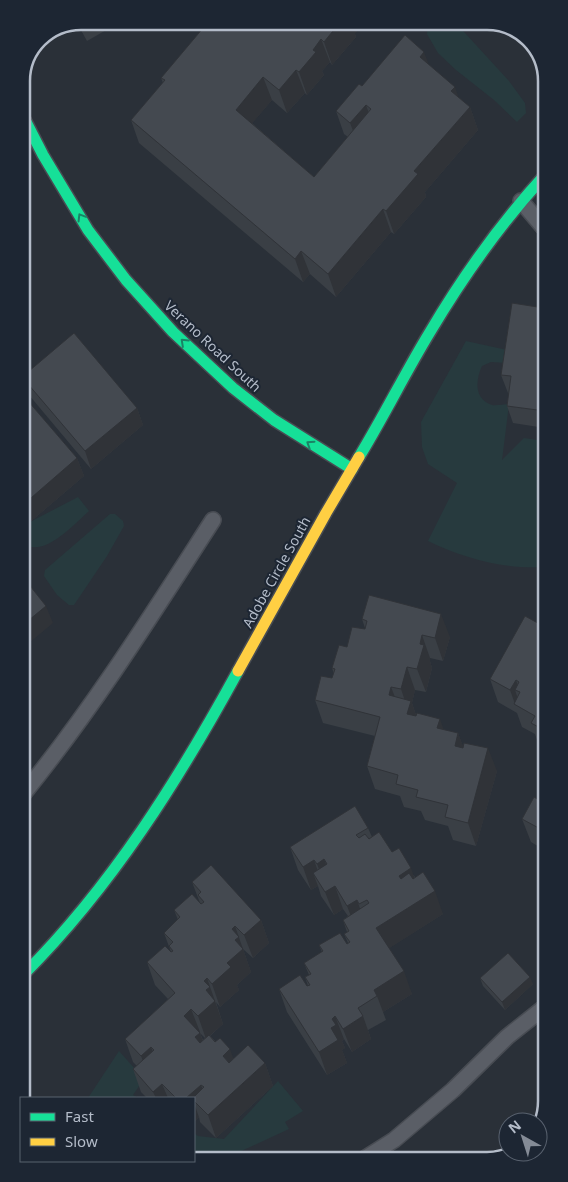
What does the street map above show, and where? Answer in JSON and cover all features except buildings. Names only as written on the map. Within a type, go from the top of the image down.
[{"type":"street","name":"Verano Road South","points":[[30,128],[43,155],[88,230],[126,280],[173,332],[233,388],[274,420],[352,469]]},
{"type":"street","name":"Adobe Circle South","points":[[30,968],[56,942],[118,864],[198,744],[430,331],[481,254],[521,201],[538,183]]},
{"type":"lane","points":[[521,201],[538,221]]},
{"type":"lane","points":[[30,785],[125,657],[213,520]]},
{"type":"lane","points":[[373,1152],[401,1134],[453,1090],[507,1038],[538,1013]]},
{"type":"green space","points":[[427,30],[462,30],[509,81],[525,103],[526,113],[517,122],[438,53],[427,34]]},
{"type":"green space","points":[[466,341],[507,350],[508,363],[491,362],[482,366],[478,377],[478,388],[479,393],[486,402],[492,405],[509,404],[502,460],[524,438],[538,440],[538,567],[485,562],[456,553],[428,541],[457,483],[428,464],[422,447],[421,422]]},
{"type":"green space","points":[[78,497],[89,511],[59,538],[40,547],[30,546],[30,522]]},
{"type":"green space","points":[[110,514],[115,514],[123,521],[124,526],[107,556],[74,605],[69,605],[57,595],[44,576],[45,570]]},
{"type":"green space","points":[[119,1051],[144,1079],[133,1095],[136,1097],[89,1097]]},
{"type":"green space","points":[[278,1081],[303,1111],[285,1122],[289,1129],[239,1152],[195,1152],[195,1134],[198,1136],[224,1139]]},
{"type":"traffic: fast","points":[[30,130],[88,230],[126,280],[173,332],[233,388],[274,420],[352,469]]},
{"type":"traffic: fast","points":[[359,457],[455,291],[498,231],[538,183]]},
{"type":"traffic: fast","points":[[30,968],[86,905],[142,830],[192,752],[238,671]]},
{"type":"traffic: slow","points":[[238,671],[359,457]]}]
